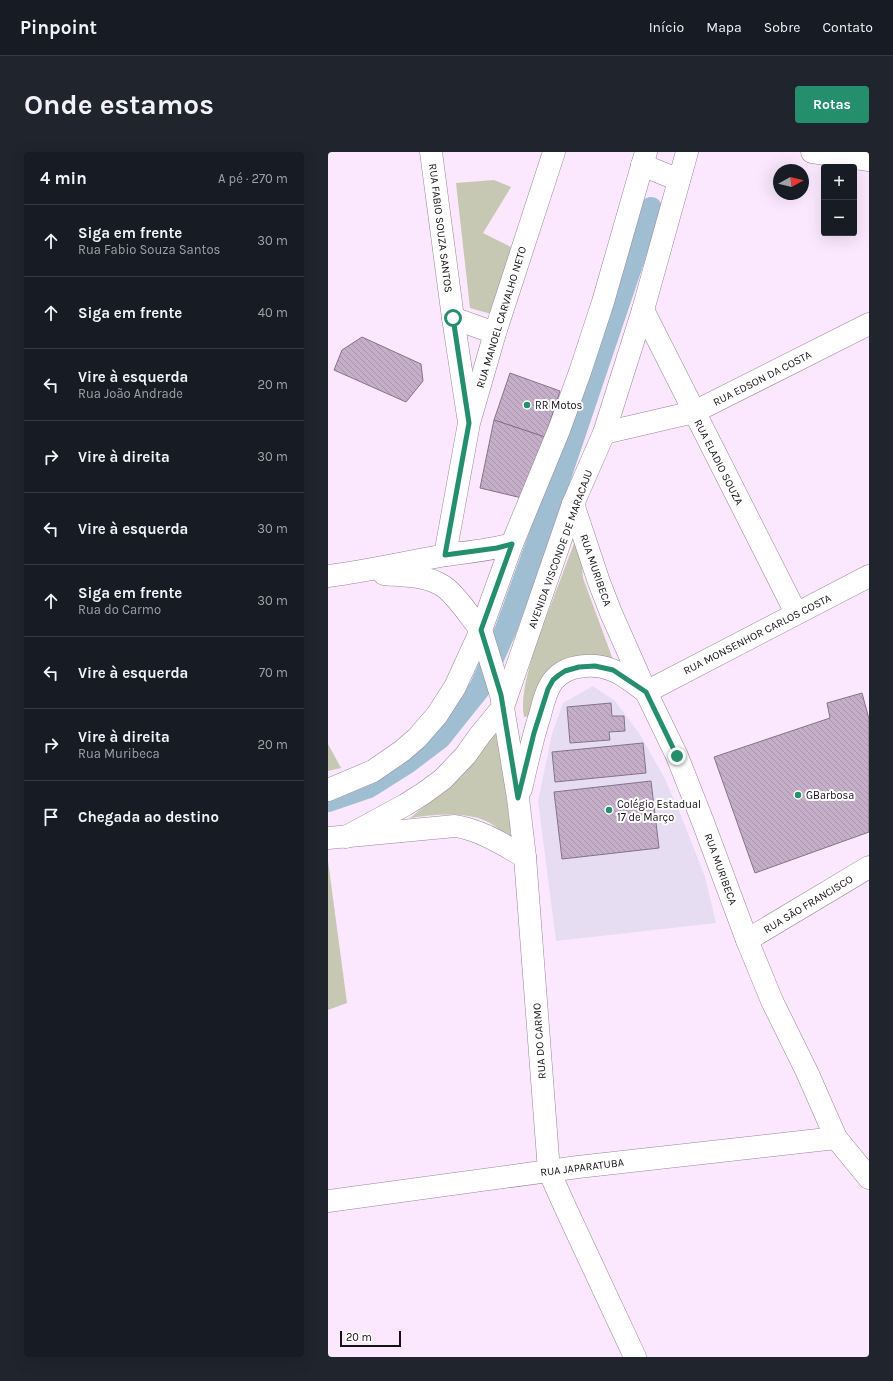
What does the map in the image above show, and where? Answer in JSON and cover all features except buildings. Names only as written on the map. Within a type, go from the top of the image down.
[{"type":"street","name":"RUA FABIO SOUZA SANTOS","points":[[431,152],[453,318],[469,423]]},
{"type":"street","name":"RUA MANOEL CARVALHO NETO","points":[[445,555],[469,423],[495,333],[554,152]]},
{"type":"street","name":"AVENIDA VISCONDE DE MARACAJU","points":[[337,838],[405,805],[443,779],[465,756],[502,701],[573,504],[604,433],[643,310],[687,152]]},
{"type":"street","points":[[812,152],[869,160]]},
{"type":"street","points":[[328,790],[373,771],[402,751],[417,738],[437,715],[484,640],[512,544],[559,430],[580,372],[603,302],[644,158],[679,180]]},
{"type":"street","name":"RUA ELADIO SOUZA","points":[[643,310],[796,613]]},
{"type":"street","name":"RUA MANOEL CARVALHO NETO","points":[[453,318],[495,333]]},
{"type":"street","name":"RUA EDSON DA COSTA","points":[[604,433],[694,412],[869,324]]},
{"type":"street","name":"RUA MURIBECA","points":[[573,504],[611,613],[646,692],[677,756],[747,940],[772,1001],[836,1138],[869,1178]]},
{"type":"street","points":[[328,576],[445,555],[497,548],[512,544]]},
{"type":"street","points":[[357,572],[426,579],[437,583],[455,597],[484,640]]},
{"type":"street","name":"RUA MONSENHOR CARLOS COSTA","points":[[646,692],[869,576]]},
{"type":"street","name":"RUA DO CARMO","points":[[484,640],[502,701],[518,798],[549,1171],[635,1357]]},
{"type":"street","points":[[518,798],[548,689],[553,680],[559,675],[565,671],[579,667],[595,666],[613,670],[646,692]]},
{"type":"street","points":[[337,838],[455,826],[482,833],[524,857]]},
{"type":"street","name":"RUA SÃO FRANCISCO","points":[[747,940],[869,868]]},
{"type":"street","name":"RUA JAPARATUBA","points":[[328,1201],[578,1167],[836,1138]]},
{"type":"shaded area","name":"Colégio Estadual 17 de Março","points":[[593,686],[615,701],[639,733],[664,777],[705,877],[716,923],[556,941],[538,801],[552,734],[563,703]]},
{"type":"green space","points":[[494,180],[511,187],[483,233],[513,248],[491,314],[470,308],[456,183]]},
{"type":"green space","points":[[579,530],[583,578],[615,665],[560,664],[531,716],[524,717],[524,690],[527,675],[542,628]]},
{"type":"green space","points":[[497,728],[511,839],[496,827],[477,818],[448,815],[410,818],[439,794]]},
{"type":"green space","points":[[328,744],[341,768],[328,771]]},
{"type":"green space","points":[[328,861],[347,1003],[328,1010]]},
{"type":"waterway","points":[[328,801],[369,787],[407,763],[440,738],[480,688],[506,629],[551,504],[651,208]]},
{"type":"place","name":"RR Motos","points":[[527,405]]},
{"type":"place","name":"GBarbosa","points":[[798,795]]},
{"type":"place","name":"Colégio Estadual 17 de Março","points":[[609,810]]},
{"type":"route","points":[[453,318],[469,423],[445,555],[497,548],[512,544],[481,630],[501,695],[518,798],[534,733],[548,689],[553,680],[559,675],[565,671],[579,667],[595,666],[613,670],[646,692],[677,756]]}]
